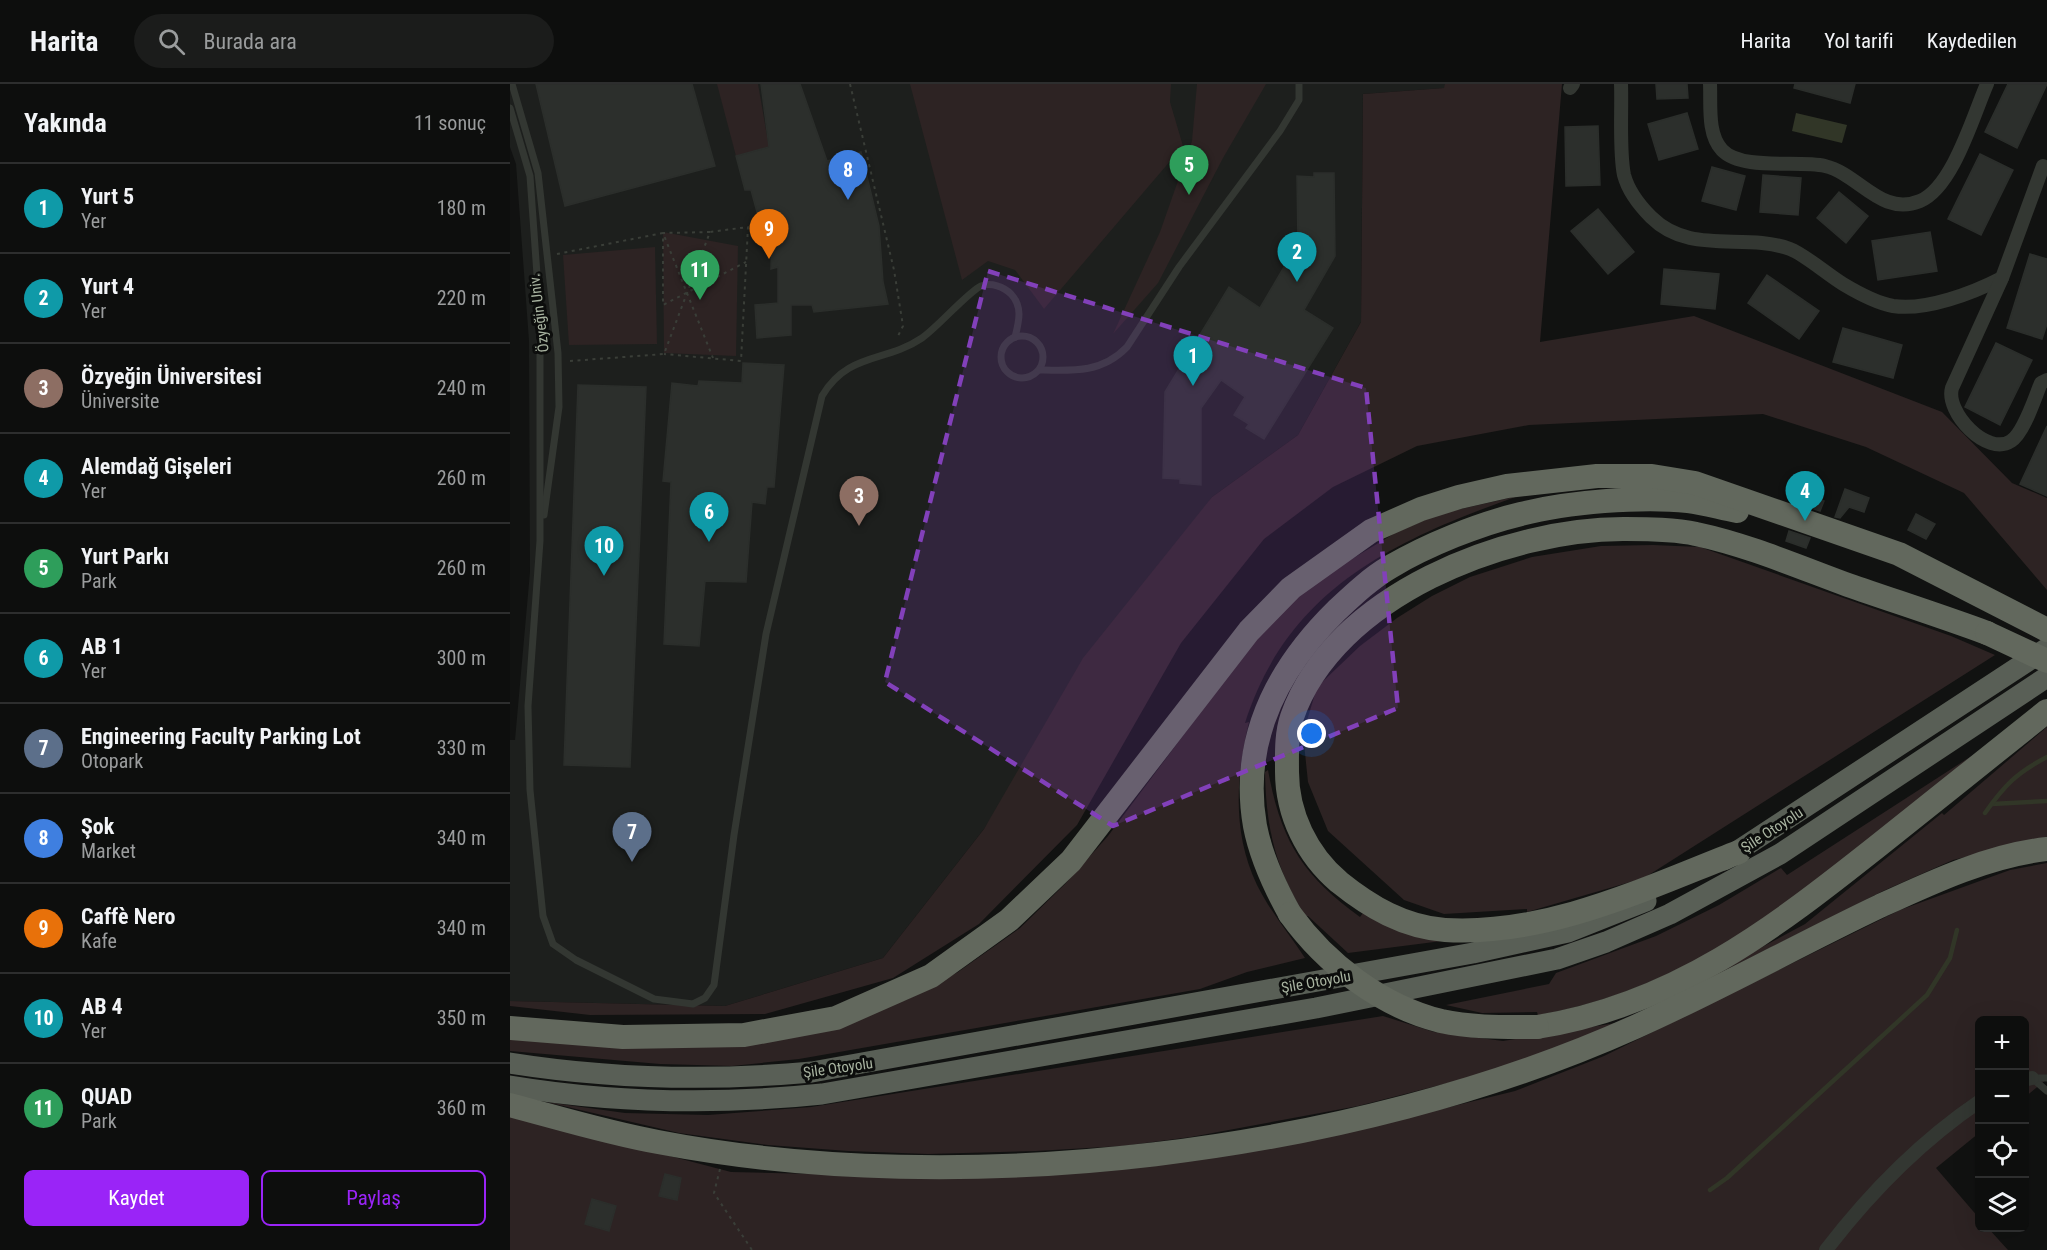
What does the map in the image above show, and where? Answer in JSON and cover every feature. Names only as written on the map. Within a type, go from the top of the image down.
[{"type":"highway","points":[[510,1028],[623,1037],[744,1035],[836,1018],[931,976],[1009,920],[1071,861],[1249,631],[1291,588],[1371,531],[1421,509],[1459,496],[1507,486],[1597,476],[1653,476],[1695,483],[1899,554],[2001,609],[2047,630]]},
{"type":"highway","points":[[2001,609],[1739,511],[1687,501],[1640,501],[1546,509],[1520,514],[1426,549],[1389,567],[1350,597],[1293,658],[1270,699],[1262,723],[1253,772],[1255,826],[1274,884],[1290,915],[1305,935],[1325,955],[1385,999],[1441,1021],[1491,1028],[1537,1027],[1560,1023],[1624,1005],[1711,967],[1802,906],[2047,711]]},
{"type":"highway","points":[[1740,852],[1611,902],[1537,923],[1444,930],[1393,919],[1358,897],[1328,872],[1305,841],[1292,813],[1287,785],[1287,747],[1292,719],[1304,691],[1326,657],[1363,621],[1412,587],[1489,552],[1560,533],[1626,529],[1694,533],[1987,633],[2047,661]]},
{"type":"highway","name":"Şile Otoyolu","points":[[510,1063],[577,1073],[660,1079],[734,1079],[812,1072],[913,1056],[1473,953],[1568,932],[1657,897],[1740,852],[2047,648]]},
{"type":"highway","name":"Şile Otoyolu","points":[[510,1086],[598,1099],[672,1102],[746,1102],[822,1094],[1328,1005],[1557,959],[1606,942],[1670,914],[1770,860],[2047,677]]},
{"type":"highway","points":[[510,1105],[658,1142],[809,1161],[903,1166],[1059,1162],[1191,1149],[1338,1123],[1475,1088],[1542,1066],[1695,999],[1831,929],[1934,882],[1988,863],[2047,849]]},
{"type":"street","points":[[1622,84],[1624,175],[1632,194],[1652,218],[1679,236],[1706,242],[1769,245],[1791,249],[1845,285],[1893,306],[1914,306],[1973,293],[2002,278]]},
{"type":"street","points":[[1710,84],[1711,123],[1716,141],[1724,152],[1737,159],[1757,162],[1826,166],[1880,199],[1907,204],[1920,201],[1934,193],[1947,176],[1987,84]]},
{"type":"street","points":[[2043,166],[2002,278],[1952,388],[1951,405],[1958,416],[1986,443],[2001,445],[2012,441],[2019,433],[2041,383],[2047,380]]},
{"type":"street","points":[[1826,1250],[1871,1197],[1920,1149],[1975,1105]]},
{"type":"lane","name":"Özyeğin Univ.","points":[[512,84],[538,173],[558,362],[559,407],[540,541]]},
{"type":"lane","points":[[510,108],[530,176],[537,258],[541,400],[540,541],[528,706],[530,790],[543,916],[553,944],[576,960],[654,999],[693,1004],[705,998],[714,985],[756,687],[780,572],[822,396],[831,380],[849,367],[897,351],[922,338],[981,286],[997,285],[1010,292],[1018,306],[1020,317],[1015,337],[1005,345],[1000,357],[1005,370],[1015,378],[1022,379],[1040,370],[1091,369],[1116,358],[1127,347],[1179,267],[1280,131],[1299,100],[1299,84]]},
{"type":"lane","points":[[1015,337],[1029,337],[1039,345],[1044,357],[1040,370]]},
{"type":"lane","points":[[2029,1079],[2047,1078]]},
{"type":"lane","points":[[2029,1079],[2047,1090]]},
{"type":"path","points":[[850,84],[894,270],[903,326],[896,340],[897,351]]},
{"type":"path","points":[[546,256],[663,233],[710,232],[748,227],[741,360],[664,354],[558,362]]},
{"type":"path","points":[[664,354],[710,232]]},
{"type":"path","points":[[663,233],[663,305],[746,262]]},
{"type":"path","points":[[663,233],[713,358]]},
{"type":"path","points":[[725,1152],[714,1193],[752,1250]]},
{"type":"highlighted area","points":[[988,271],[1366,388],[1398,708],[1113,826],[885,682]]},
{"type":"shaded area","points":[[510,84],[1445,84],[1445,88],[1363,94],[1361,322],[1298,435],[1212,497],[984,829],[883,958],[725,1006],[510,1001],[510,740],[515,740],[530,572],[529,341],[516,164],[510,147]]},
{"type":"shaded area","points":[[717,84],[758,84],[769,147],[736,156]]},
{"type":"shaded area","points":[[910,84],[1171,84],[1170,102],[1183,146],[1044,309],[1015,270],[988,261],[962,280]]},
{"type":"shaded area","points":[[1197,84],[1266,84],[1223,158],[1158,283],[1113,334],[1160,232],[1192,141]]},
{"type":"shaded area","points":[[1445,84],[1562,84],[1540,342],[1694,316],[1942,412],[2012,483],[2047,498],[2047,590],[1964,493],[1866,447],[1763,414],[1529,425],[1417,446],[1333,487],[1264,539],[1181,643],[1077,825],[979,924],[893,978],[765,1014],[590,1015],[510,1006],[510,1001],[725,1006],[883,958],[984,829],[1083,658],[1212,497],[1298,435],[1361,322],[1363,94],[1444,88]]},
{"type":"shaded area","points":[[1796,113],[1847,125],[1842,143],[1792,131]]},
{"type":"shaded area","points":[[663,232],[738,246],[736,356],[664,353]]},
{"type":"shaded area","points":[[655,247],[657,344],[569,345],[563,255]]},
{"type":"shaded area","points":[[1518,496],[1430,531],[1389,552],[1352,575],[1318,603],[1288,637],[1264,676],[1245,723],[1249,722],[1239,784],[1240,825],[1243,845],[1257,885],[1305,958],[1247,972],[1200,989],[799,1059],[732,1066],[660,1064],[510,1051],[510,1038],[652,1046],[906,1000],[958,972],[1020,928],[1065,884],[1108,836],[1247,650],[1307,586],[1395,533],[1439,514]]},
{"type":"shaded area","points":[[1601,546],[1700,547],[1951,636],[1995,655],[1644,878],[1527,912],[1527,909],[1444,914],[1404,900],[1328,831],[1308,782],[1303,734],[1317,687],[1360,646],[1397,618],[1432,596],[1470,577],[1532,557]]},
{"type":"shaded area","points":[[2047,727],[2047,837],[1953,860],[1883,891],[1622,1022],[1805,924],[1942,813],[1944,815]]},
{"type":"shaded area","points":[[1973,755],[1875,836],[1771,914],[1717,948],[1660,977],[1600,1000],[1538,1015],[1537,1012],[1482,1013],[1446,1005],[1549,984],[1556,973],[1656,936],[1719,905],[1781,868],[1787,875]]},
{"type":"shaded area","points":[[1268,770],[1273,795],[1288,837],[1309,871],[1323,886],[1360,917],[1363,913],[1442,941],[1348,953],[1308,916],[1305,916],[1286,881],[1274,847],[1267,811],[1265,772]]},
{"type":"shaded area","points":[[2047,863],[2047,1079],[2029,1094],[2029,1016],[1975,1016],[1975,1136],[1936,1168],[1975,1213],[1975,1232],[1992,1232],[2008,1250],[510,1250],[510,1114],[731,1172],[985,1178],[1136,1168],[1335,1135],[1515,1091],[1604,1056],[1900,910],[2010,870]]},
{"type":"shaded area","points":[[1383,1016],[1434,1032],[1503,1041],[1622,1022],[1491,1072],[1358,1106],[1191,1137],[1122,1146],[928,1154],[768,1145],[679,1133],[546,1102],[625,1113],[708,1115],[811,1107]]},
{"type":"building","points":[[536,84],[692,84],[715,166],[565,206]]},
{"type":"building","points":[[761,84],[800,84],[827,161],[861,152],[879,226],[883,282],[888,304],[814,312],[812,305],[791,305],[791,335],[757,338],[755,305],[778,303],[778,267],[771,269],[772,234],[763,234],[751,190],[745,190],[736,156],[769,147]]},
{"type":"building","points":[[1656,84],[1687,84],[1688,98],[1657,99]]},
{"type":"building","points":[[1795,84],[1855,84],[1850,103],[1794,88]]},
{"type":"building","points":[[2008,84],[2047,84],[2017,148],[1985,132]]},
{"type":"building","points":[[1687,113],[1698,149],[1659,160],[1648,124]]},
{"type":"building","points":[[1598,126],[1600,185],[1566,186],[1565,127]]},
{"type":"building","points":[[1980,154],[2013,170],[1981,235],[1948,219]]},
{"type":"building","points":[[1712,167],[1745,176],[1736,210],[1702,201]]},
{"type":"building","points":[[1314,173],[1334,173],[1335,256],[1304,310],[1333,328],[1264,439],[1246,428],[1249,424],[1234,415],[1245,397],[1221,380],[1201,408],[1201,485],[1180,483],[1180,479],[1163,478],[1165,392],[1229,287],[1260,308],[1298,243],[1297,176],[1314,177]]},
{"type":"building","points":[[1763,175],[1801,178],[1798,215],[1760,212]]},
{"type":"building","points":[[1839,192],[1868,216],[1846,243],[1817,218]]},
{"type":"building","points":[[1598,209],[1634,252],[1608,274],[1571,231]]},
{"type":"building","points":[[1930,232],[1937,271],[1878,280],[1872,241]]},
{"type":"building","points":[[2030,254],[2047,259],[2047,324],[2042,339],[2007,328]]},
{"type":"building","points":[[1664,269],[1719,274],[1715,309],[1661,304]]},
{"type":"building","points":[[1767,275],[1819,311],[1799,339],[1748,303]]},
{"type":"building","points":[[1843,328],[1902,345],[1893,378],[1833,362]]},
{"type":"building","points":[[1996,343],[2032,360],[2000,425],[1965,407]]},
{"type":"building","points":[[743,363],[784,365],[774,487],[767,487],[765,504],[752,502],[746,582],[705,581],[699,646],[664,644],[671,482],[663,481],[672,383],[698,386],[699,381],[742,383]]},
{"type":"building","points":[[578,385],[646,387],[630,767],[564,765]]},
{"type":"building","points":[[2047,426],[2047,496],[2020,484]]},
{"type":"building","points":[[1845,489],[1869,498],[1864,512],[1849,507],[1840,518],[1835,517]]},
{"type":"building","points":[[1804,493],[1824,501],[1820,511],[1800,504]]},
{"type":"building","points":[[1916,514],[1935,524],[1926,539],[1908,530]]},
{"type":"building","points":[[1789,531],[1810,538],[1806,548],[1786,541]]},
{"type":"building","points":[[665,1174],[681,1178],[677,1200],[659,1196]]},
{"type":"building","points":[[592,1199],[616,1206],[609,1231],[585,1224]]},
{"type":"waterway","points":[[1985,813],[2012,781],[2047,757]]},
{"type":"waterway","points":[[1992,804],[2047,801]]},
{"type":"waterway","points":[[1710,1190],[1727,1178],[1927,995],[1950,958],[1957,930]]},
{"type":"place","name":"Yurt Parkı","points":[[1189,195]]},
{"type":"place","name":"Şok","points":[[848,200]]},
{"type":"place","name":"Caffè Nero","points":[[769,259]]},
{"type":"place","name":"Yurt 4","points":[[1297,282]]},
{"type":"place","name":"QUAD","points":[[700,300]]},
{"type":"place","name":"Yurt 5","points":[[1193,386]]},
{"type":"place","name":"Alemdağ Gişeleri","points":[[1805,521]]},
{"type":"place","name":"Özyeğin Üniversitesi","points":[[859,526]]},
{"type":"place","name":"AB 1","points":[[709,542]]},
{"type":"place","name":"AB 4","points":[[604,576]]},
{"type":"place","name":"Engineering Faculty Parking Lot","points":[[632,862]]}]
